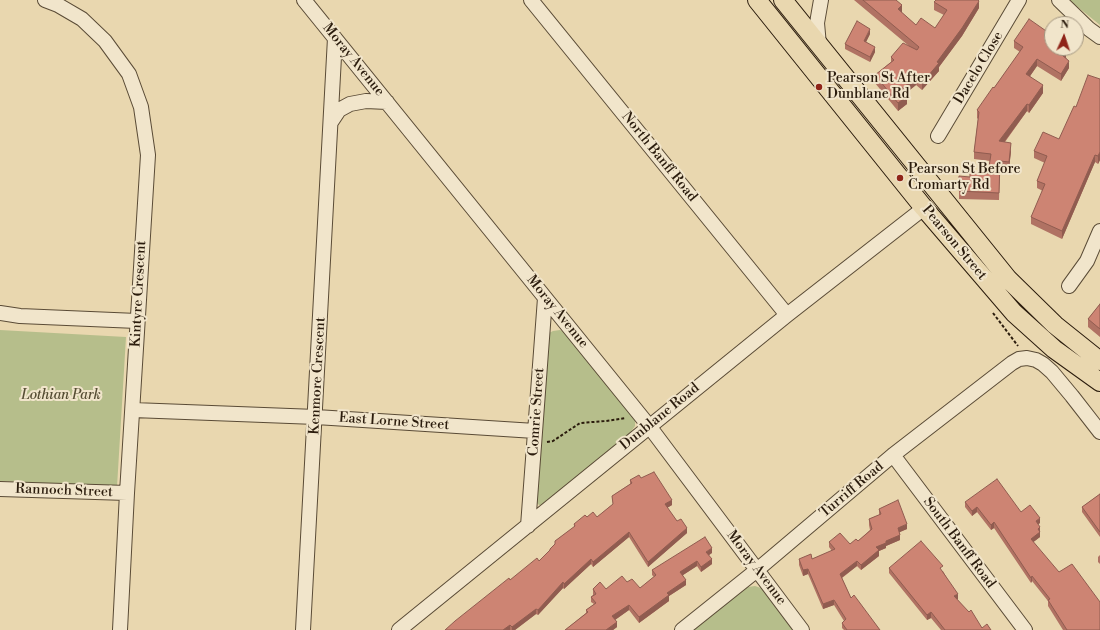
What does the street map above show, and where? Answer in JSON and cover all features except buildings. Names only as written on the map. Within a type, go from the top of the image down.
[{"type":"main road","name":"Pearson Street","points":[[757,0],[924,208],[1014,313],[1054,349],[1100,382]]},
{"type":"main road","name":"Pearson Street","points":[[788,2],[819,45],[1008,279],[1055,325],[1100,361]]},
{"type":"street","name":"Kintyre Crescent","points":[[45,0],[58,5],[82,19],[105,41],[129,74],[141,106],[148,154],[120,630]]},
{"type":"street","name":"Moray Avenue","points":[[304,0],[650,426],[802,630]]},
{"type":"street","name":"North Banff Road","points":[[531,0],[787,314]]},
{"type":"street","points":[[819,45],[817,23],[821,0]]},
{"type":"street","name":"Dacelo Close","points":[[938,136],[1019,0]]},
{"type":"street","points":[[1059,0],[1089,29],[1100,37]]},
{"type":"street","points":[[774,21],[788,2]]},
{"type":"street","name":"Kenmore Crescent","points":[[303,630],[316,417],[335,38]]},
{"type":"street","points":[[330,122],[339,110],[350,104],[366,101],[387,102]]},
{"type":"street","name":"Dunblane Road","points":[[399,630],[787,314],[924,208]]},
{"type":"street","points":[[1069,286],[1087,260],[1100,231]]},
{"type":"street","name":"Comrie Street","points":[[528,526],[545,298]]},
{"type":"street","points":[[0,313],[20,316],[137,321]]},
{"type":"street","points":[[0,319],[20,316]]},
{"type":"street","name":"Turriff Road","points":[[682,630],[757,570],[892,455],[1012,362],[1027,358],[1036,360],[1052,372],[1100,432]]},
{"type":"street","name":"East Lorne Street","points":[[133,410],[316,417],[536,431]]},
{"type":"street","name":"South Banff Road","points":[[892,455],[1025,630]]},
{"type":"street","name":"Rannoch Street","points":[[0,489],[127,493]]},
{"type":"path","points":[[534,445],[553,441],[580,423],[625,418],[638,412]]},
{"type":"green space","points":[[1070,0],[1100,0],[1100,25],[1074,4]]},
{"type":"green space","name":"Lothian Park","points":[[0,330],[126,337],[117,487],[0,481]]},
{"type":"green space","points":[[560,330],[567,334],[635,418],[635,426],[630,433],[542,505],[539,505],[537,503],[547,334]]},
{"type":"green space","points":[[755,586],[766,592],[794,630],[693,630],[742,590]]},
{"type":"place","name":"Pearson St After Dunblane Rd","points":[[819,87]]},
{"type":"place","name":"Pearson St Before Cromarty Rd","points":[[900,178]]}]
